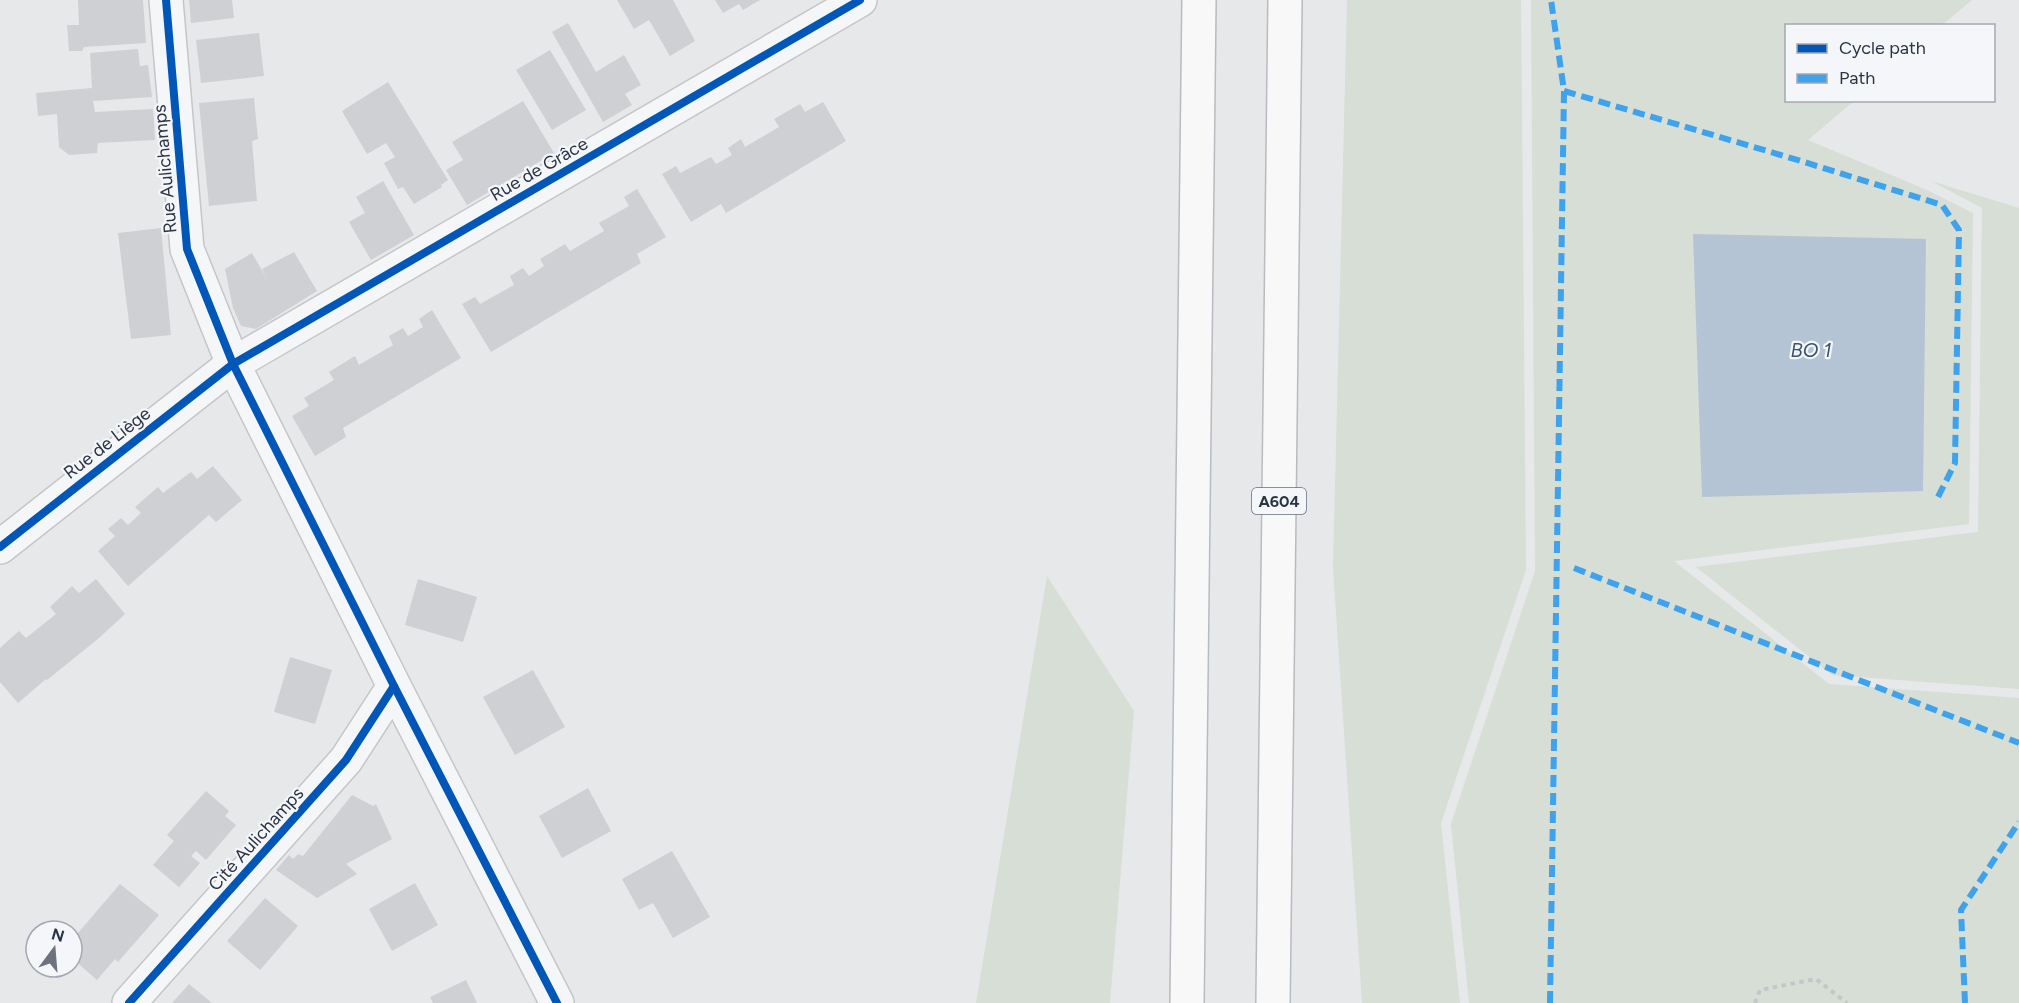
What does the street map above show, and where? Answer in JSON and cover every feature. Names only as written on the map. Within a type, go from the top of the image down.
[{"type":"highway","points":[[1187,1003],[1198,0]]},
{"type":"highway","name":"A604","points":[[1273,1003],[1285,0]]},
{"type":"street","name":"Rue Aulichamps","points":[[166,0],[187,249],[233,364]]},
{"type":"street","name":"Rue de Grâce","points":[[233,364],[860,0]]},
{"type":"street","name":"Rue de Liège","points":[[0,547],[233,364]]},
{"type":"street","points":[[233,364],[554,1001]]},
{"type":"street","name":"Cité Aulichamps","points":[[129,1003],[346,760],[394,686]]},
{"type":"path","points":[[1755,1003],[1760,990],[1816,980],[1847,1003]]},
{"type":"shaded area","points":[[1347,0],[1521,0],[1526,570],[1441,823],[1460,1003],[1362,1003],[1333,568]]},
{"type":"shaded area","points":[[1531,0],[1972,0],[1943,24],[1785,24],[1785,102],[1853,102],[1808,140],[1927,190],[1973,213],[1969,524],[1674,561],[1829,684],[2019,698],[2019,1003],[1469,1003],[1451,824],[1535,571]]},
{"type":"shaded area","points":[[1931,181],[2019,208],[2019,689],[1832,675],[1696,567],[1978,532],[1982,208]]},
{"type":"shaded area","points":[[1047,576],[1134,711],[1110,1003],[976,1003]]},
{"type":"water","name":"BO 1","points":[[1693,234],[1926,239],[1923,491],[1702,497]]},
{"type":"building","points":[[78,0],[143,0],[146,43],[84,47],[82,51],[69,51],[67,25],[79,25]]},
{"type":"building","points":[[189,0],[232,0],[234,18],[191,23]]},
{"type":"building","points":[[617,0],[673,0],[695,41],[670,56],[649,20],[634,29]]},
{"type":"building","points":[[715,0],[760,0],[743,10],[739,4],[723,13]]},
{"type":"building","points":[[568,23],[596,72],[624,55],[641,85],[625,94],[632,105],[603,122],[552,32]]},
{"type":"building","points":[[259,33],[264,76],[201,83],[196,40]]},
{"type":"building","points":[[138,49],[140,66],[148,65],[152,97],[93,101],[95,112],[153,109],[155,140],[98,143],[97,153],[69,155],[59,147],[57,114],[38,116],[36,93],[92,88],[90,53]]},
{"type":"building","points":[[550,50],[586,110],[552,130],[516,70]]},
{"type":"building","points":[[388,82],[448,180],[441,185],[442,187],[414,204],[403,187],[398,189],[384,163],[395,157],[386,143],[367,154],[342,111]]},
{"type":"building","points":[[254,98],[258,139],[252,141],[257,201],[209,206],[199,103]]},
{"type":"building","points":[[523,101],[554,153],[467,205],[446,170],[463,160],[452,142]]},
{"type":"building","points":[[823,102],[846,141],[726,213],[721,204],[691,222],[662,174],[676,166],[680,173],[711,157],[716,164],[732,155],[728,148],[741,139],[745,147],[779,127],[774,119],[800,104],[805,112]]},
{"type":"building","points":[[383,181],[414,235],[371,260],[349,222],[365,213],[356,197]]},
{"type":"building","points":[[637,189],[666,237],[637,254],[641,263],[491,352],[462,304],[475,297],[480,304],[514,285],[510,276],[523,268],[529,276],[544,266],[540,259],[565,244],[570,251],[604,231],[599,223],[629,206],[624,197]]},
{"type":"building","points":[[161,228],[171,335],[131,339],[118,233]]},
{"type":"building","points":[[294,252],[317,291],[256,329],[241,326],[233,308],[225,269],[252,253],[267,279],[262,269]]},
{"type":"building","points":[[432,310],[461,358],[343,428],[346,437],[315,456],[292,416],[309,406],[304,398],[334,380],[329,372],[355,356],[359,365],[393,345],[389,336],[403,328],[408,336],[423,327],[419,319]]},
{"type":"building","points":[[213,466],[242,500],[216,522],[209,515],[128,586],[98,551],[115,536],[108,529],[121,518],[128,525],[141,513],[135,507],[158,487],[163,493],[191,472],[197,479]]},
{"type":"building","points":[[96,579],[125,614],[99,638],[18,703],[0,682],[0,648],[19,631],[26,638],[56,614],[50,607],[72,586],[79,593]]},
{"type":"building","points":[[418,579],[477,597],[463,642],[405,625]]},
{"type":"building","points":[[290,657],[332,670],[315,724],[274,712]]},
{"type":"building","points":[[533,670],[565,727],[515,755],[483,697]]},
{"type":"building","points":[[588,788],[611,831],[562,858],[539,816]]},
{"type":"building","points":[[206,791],[229,811],[225,816],[236,825],[206,860],[196,851],[191,856],[200,863],[179,887],[153,865],[174,841],[167,835]]},
{"type":"building","points":[[352,795],[373,806],[376,804],[392,839],[346,864],[357,874],[317,898],[276,870],[289,855],[293,859],[298,854],[303,856]]},
{"type":"building","points":[[672,851],[710,917],[673,938],[653,903],[639,910],[622,879]]},
{"type":"building","points":[[415,883],[438,925],[392,951],[369,909]]},
{"type":"building","points":[[120,884],[159,915],[118,962],[115,959],[97,980],[84,969],[84,926]]},
{"type":"building","points":[[265,898],[298,926],[260,970],[227,941]]},
{"type":"building","points":[[466,980],[477,1003],[433,1003],[430,997]]},
{"type":"building","points":[[189,984],[212,1003],[172,1003]]},
{"type":"marked path","points":[[1550,1003],[1564,91],[1551,0]]},
{"type":"marked path","points":[[1564,91],[1942,205],[1959,230],[1955,463],[1937,499]]},
{"type":"marked path","points":[[1574,568],[2019,743]]},
{"type":"marked path","points":[[1965,1003],[1961,910],[2019,822]]},
{"type":"cycle path","points":[[166,0],[187,249],[233,364],[394,686],[557,1003]]},
{"type":"cycle path","points":[[0,547],[233,364],[860,0]]},
{"type":"cycle path","points":[[129,1003],[346,760],[394,686]]}]
